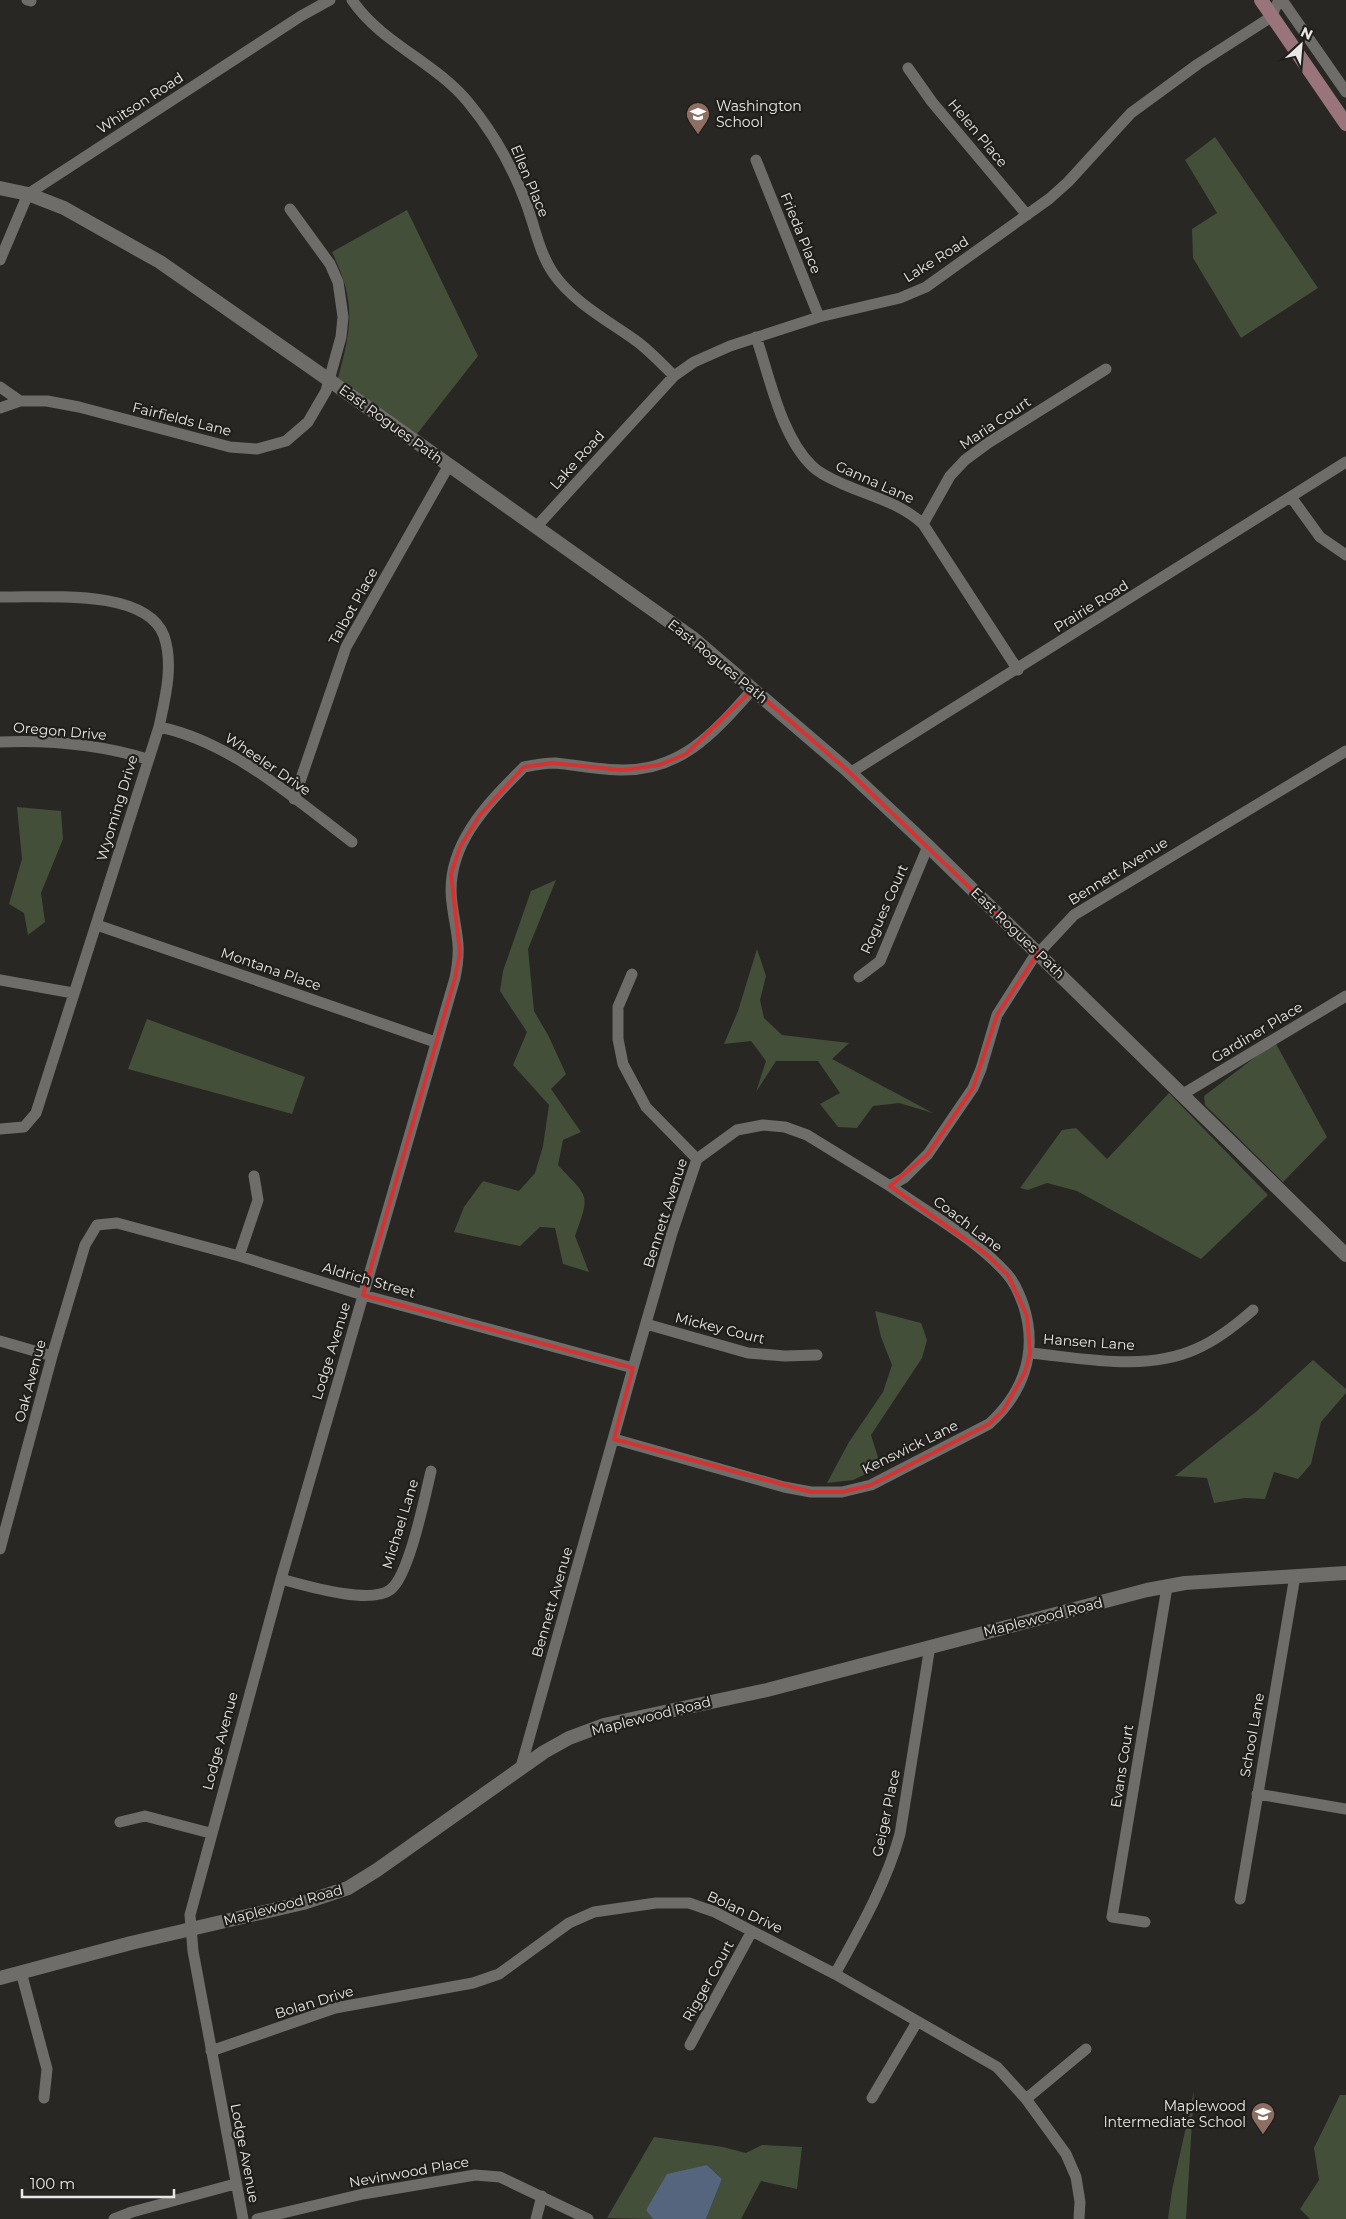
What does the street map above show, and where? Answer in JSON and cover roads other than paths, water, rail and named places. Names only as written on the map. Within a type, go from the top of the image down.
[{"type":"main road","points":[[1261,0],[1346,124]]},
{"type":"street","name":"Whitson Road","points":[[28,194],[300,16],[330,0]]},
{"type":"street","name":"Ellen Place","points":[[352,0],[378,29],[448,82],[467,100],[483,121],[508,162],[526,204],[543,256],[554,275],[572,294],[637,341],[674,376]]},
{"type":"street","points":[[1271,16],[1280,0],[1346,92]]},
{"type":"street","name":"Lake Road","points":[[537,526],[674,376],[710,354],[819,317],[900,298],[926,286],[1027,215],[1068,182],[1131,113],[1198,64],[1271,16]]},
{"type":"street","name":"Helen Place","points":[[908,68],[932,102],[1027,215]]},
{"type":"street","name":"Frieda Place","points":[[756,160],[819,317]]},
{"type":"street","name":"East Rogues Path","points":[[0,188],[28,194],[72,212],[160,262],[537,526],[694,639],[850,773],[928,846],[1346,1255]]},
{"type":"street","points":[[0,260],[2,245],[28,194]]},
{"type":"street","name":"Fairfields Lane","points":[[20,401],[46,402],[79,407],[230,448],[257,449],[286,441],[298,433],[308,422],[329,380],[341,337],[343,317],[338,282],[330,264],[290,209]]},
{"type":"street","name":"Ganna Lane","points":[[756,338],[788,433],[800,452],[813,468],[841,484],[897,505],[910,512],[923,524],[1018,670]]},
{"type":"street","name":"Maria Court","points":[[923,524],[950,476],[965,460],[988,443],[1106,369]]},
{"type":"street","points":[[0,387],[20,401]]},
{"type":"street","points":[[0,408],[20,401]]},
{"type":"street","name":"Prairie Road","points":[[850,773],[1018,670],[1346,462]]},
{"type":"street","name":"Talbot Place","points":[[294,798],[346,647],[449,465]]},
{"type":"street","points":[[1291,497],[1320,537],[1346,554]]},
{"type":"street","name":"Wyoming Drive","points":[[0,597],[111,601],[136,608],[153,619],[164,635],[168,658],[166,691],[158,727],[97,925],[36,1113],[24,1128],[0,1129]]},
{"type":"street","name":"Lodge Avenue","points":[[243,2219],[211,2051],[190,1930],[190,1915],[210,1833],[280,1579],[455,978],[460,953],[458,929],[452,902],[451,874],[460,847],[480,815],[524,767],[553,763],[622,770],[658,766],[686,754],[710,735],[753,688]]},
{"type":"street","name":"Wheeler Drive","points":[[158,727],[183,732],[206,741],[294,798],[352,842]]},
{"type":"street","name":"Oregon Drive","points":[[0,742],[81,746],[127,753],[147,759]]},
{"type":"street","name":"Bennett Avenue","points":[[521,1767],[672,1233],[697,1159],[737,1130],[762,1125],[785,1127],[807,1135],[890,1186],[904,1178],[928,1154],[973,1088],[981,1069],[997,1015],[1014,986],[1038,953],[1074,915],[1346,751]]},
{"type":"street","name":"Rogues Court","points":[[860,977],[880,961],[928,846]]},
{"type":"street","name":"Montana Place","points":[[97,925],[435,1042]]},
{"type":"street","points":[[632,974],[618,1007],[618,1039],[623,1064],[646,1107],[697,1159]]},
{"type":"street","points":[[0,980],[74,994]]},
{"type":"street","name":"Gardiner Place","points":[[1183,1094],[1346,996]]},
{"type":"street","points":[[239,1256],[258,1200],[254,1176]]},
{"type":"street","name":"Coach Lane","points":[[890,1186],[986,1254],[1008,1275],[1020,1294],[1027,1316],[1030,1353]]},
{"type":"street","name":"Aldrich Street","points":[[97,1225],[117,1222],[239,1256],[364,1295],[633,1368]]},
{"type":"street","name":"Oak Avenue","points":[[0,1549],[52,1356],[85,1245],[97,1225]]},
{"type":"street","name":"Hansen Lane","points":[[1030,1353],[1113,1362],[1169,1358],[1196,1349],[1236,1324],[1253,1310]]},
{"type":"street","name":"Mickey Court","points":[[646,1324],[748,1353],[785,1356],[816,1355]]},
{"type":"street","points":[[0,1340],[52,1356]]},
{"type":"street","name":"Kenswick Lane","points":[[614,1440],[784,1487],[811,1492],[842,1492],[871,1485],[989,1424],[1003,1411],[1017,1391],[1030,1353]]},
{"type":"street","name":"Michael Lane","points":[[280,1579],[340,1593],[368,1596],[390,1591],[401,1576],[410,1550],[431,1471]]},
{"type":"street","name":"Maplewood Road","points":[[0,1978],[303,1902],[348,1888],[377,1870],[521,1767],[569,1738],[604,1725],[767,1690],[930,1646],[1167,1586],[1185,1583],[1346,1573]]},
{"type":"street","name":"School Lane","points":[[1240,1899],[1295,1576]]},
{"type":"street","name":"Evans Court","points":[[1145,1922],[1112,1917],[1167,1586]]},
{"type":"street","name":"Geiger Place","points":[[835,1974],[884,1884],[893,1860],[900,1834],[930,1646]]},
{"type":"street","points":[[1257,1794],[1346,1809]]},
{"type":"street","points":[[120,1822],[145,1816],[210,1833]]},
{"type":"street","name":"Bolan Drive","points":[[211,2051],[335,2008],[473,1983],[499,1974],[569,1923],[594,1912],[656,1903],[689,1904],[715,1912],[835,1974],[997,2067],[1026,2099],[1066,2154],[1076,2177],[1080,2202],[1079,2219]]},
{"type":"street","name":"Rigger Court","points":[[690,2045],[752,1931]]},
{"type":"street","points":[[21,1972],[47,2069],[44,2098]]},
{"type":"street","points":[[872,2098],[917,2022]]},
{"type":"street","points":[[1026,2099],[1086,2049]]},
{"type":"street","name":"Nevinwood Place","points":[[257,2219],[362,2194],[475,2174],[500,2177],[588,2219]]},
{"type":"street","points":[[114,2219],[132,2212],[235,2184]]},
{"type":"street","points":[[536,2219],[542,2196]]},
{"type":"water","points":[[707,2165],[722,2179],[706,2219],[653,2219],[646,2210],[667,2174]]},
{"type":"place","name":"Washington School","points":[[698,135]]},
{"type":"place","name":"Maplewood Intermediate School","points":[[1263,2135]]}]
